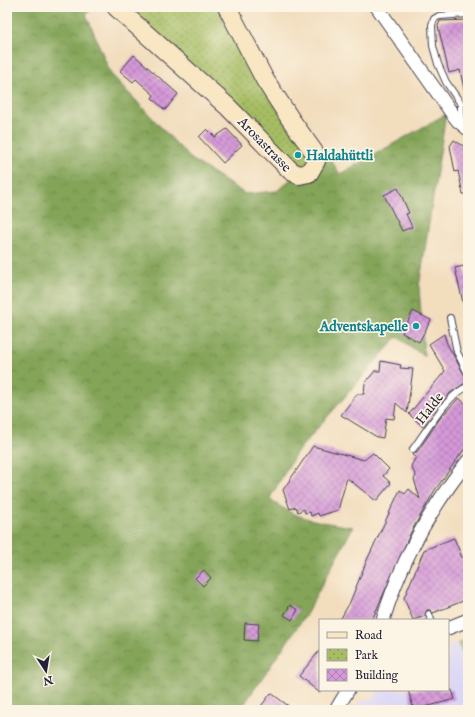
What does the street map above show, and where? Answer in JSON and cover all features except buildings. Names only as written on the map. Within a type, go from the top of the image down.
[{"type":"main road","name":"Arosastrasse","points":[[116,7],[222,101],[291,171],[299,175],[310,173],[316,162],[314,152],[290,120],[269,86],[227,7]]},
{"type":"street","points":[[377,7],[463,125]]},
{"type":"street","points":[[383,619],[401,572],[426,519],[442,494],[468,461]]},
{"type":"street","points":[[449,628],[468,620]]},
{"type":"street","points":[[336,710],[347,691]]},
{"type":"lane","points":[[463,125],[461,104],[446,82],[438,64],[433,46],[432,25],[434,19],[439,16],[468,14]]},
{"type":"lane","points":[[450,318],[457,352],[468,374]]},
{"type":"lane","name":"Halde","points":[[413,449],[457,392],[468,387]]},
{"type":"shaded area","points":[[468,639],[468,710],[355,710],[359,702],[374,698],[378,691],[449,691],[449,646]]},
{"type":"green space","points":[[7,7],[95,7],[86,14],[111,74],[190,158],[245,194],[277,191],[316,157],[327,154],[340,174],[446,114],[419,287],[424,356],[397,337],[296,453],[270,498],[288,511],[298,516],[353,527],[307,613],[240,710],[7,710]]},
{"type":"green space","points":[[116,7],[227,7],[311,146],[305,175]]},
{"type":"green space","points":[[468,639],[468,667],[458,643]]},
{"type":"place","name":"Haldahüttli","points":[[298,155]]},
{"type":"place","name":"Adventskapelle","points":[[416,326]]}]
